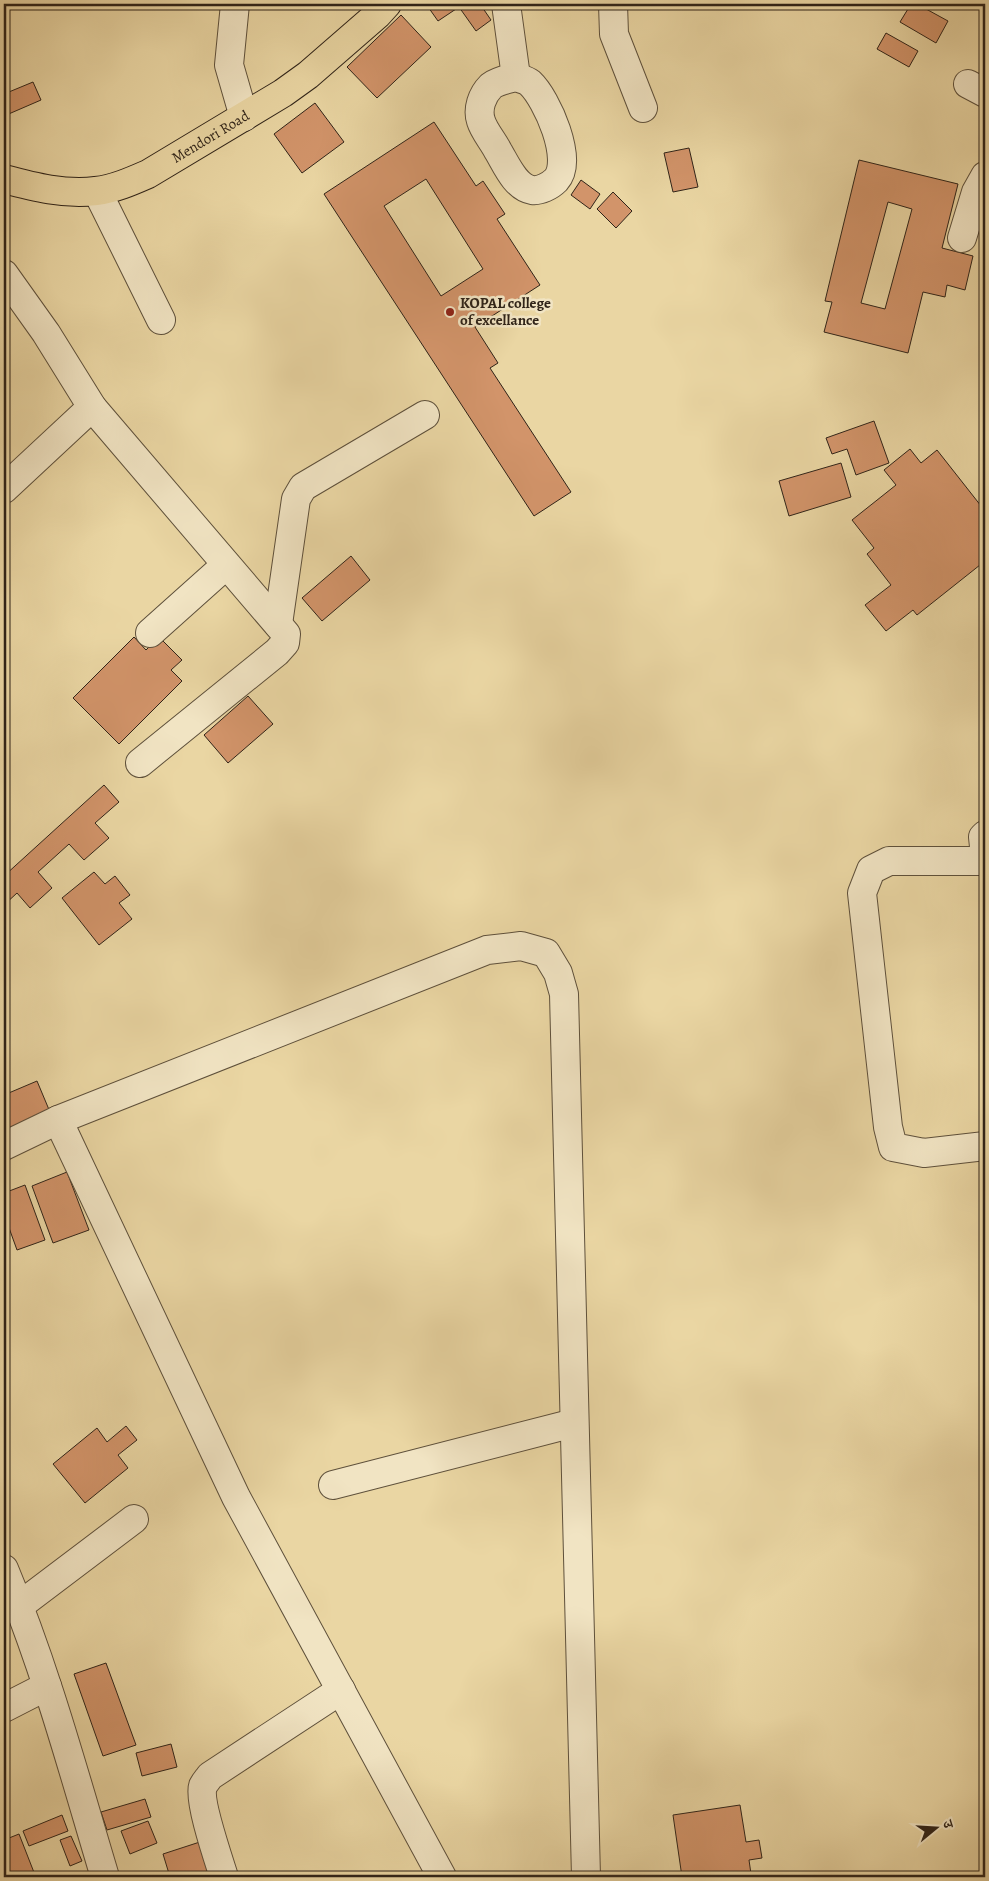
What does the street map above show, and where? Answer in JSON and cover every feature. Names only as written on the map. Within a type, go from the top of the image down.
[{"type":"main road","name":"Mendori Road","points":[[4,179],[38,188],[69,192],[97,191],[124,184],[148,174],[283,93],[308,75],[387,4]]},
{"type":"street","points":[[235,4],[229,65],[244,116]]},
{"type":"street","points":[[506,4],[516,77]]},
{"type":"street","points":[[613,4],[614,34],[643,108]]},
{"type":"street","points":[[962,238],[976,192],[985,176]]},
{"type":"street","points":[[97,191],[161,320]]},
{"type":"street","points":[[4,274],[46,333],[92,407],[286,634],[285,643],[277,652],[140,763]]},
{"type":"street","points":[[4,489],[92,407]]},
{"type":"street","points":[[278,624],[296,499],[303,487],[425,415]]},
{"type":"street","points":[[150,633],[226,565]]},
{"type":"street","points":[[985,835],[983,837],[985,856]]},
{"type":"street","points":[[985,861],[889,861],[871,870],[862,893],[888,1127],[893,1147],[924,1153],[985,1146]]},
{"type":"street","points":[[4,1146],[58,1120],[487,950],[521,946],[546,953],[558,973],[564,994],[586,1877]]},
{"type":"street","points":[[58,1120],[236,1497],[442,1877]]},
{"type":"street","points":[[334,1484],[574,1423]]},
{"type":"street","points":[[20,1606],[134,1519]]},
{"type":"street","points":[[4,1570],[20,1606],[47,1686],[104,1877]]},
{"type":"street","points":[[4,1708],[47,1686]]},
{"type":"street","points":[[224,1877],[204,1802],[203,1786],[210,1776],[341,1690]]},
{"type":"building","points":[[426,4],[480,4],[491,20],[476,31],[459,7],[438,21]]},
{"type":"building","points":[[911,4],[917,4],[948,21],[936,43],[900,22]]},
{"type":"building","points":[[401,15],[431,47],[377,98],[347,67]]},
{"type":"building","points":[[886,33],[918,51],[909,67],[877,49]]},
{"type":"building","points":[[33,82],[41,100],[4,116],[4,94]]},
{"type":"building","points":[[315,103],[344,142],[302,173],[274,134]]},
{"type":"building","name":"KOPAL college of excellance","points":[[434,122],[476,186],[483,181],[505,214],[497,219],[540,285],[475,327],[498,363],[490,368],[571,492],[534,516],[324,194]],"holes":[[[426,179],[483,269],[441,296],[384,206]]]},
{"type":"building","points":[[689,148],[698,187],[673,192],[664,153]]},
{"type":"building","points":[[859,160],[958,184],[942,248],[973,256],[965,290],[947,285],[945,297],[923,292],[908,353],[824,332],[832,302],[825,301]],"holes":[[[888,202],[912,209],[885,309],[861,303]]]},
{"type":"building","points":[[581,180],[600,194],[590,209],[571,195]]},
{"type":"building","points":[[613,192],[632,211],[616,228],[597,209]]},
{"type":"building","points":[[874,421],[889,463],[856,475],[847,449],[832,454],[826,438]]},
{"type":"building","points":[[910,449],[921,463],[937,450],[985,511],[985,561],[917,615],[913,610],[886,631],[865,605],[891,585],[867,554],[874,548],[852,520],[896,485],[884,470]]},
{"type":"building","points":[[841,463],[851,497],[789,516],[779,481]]},
{"type":"building","points":[[351,556],[370,580],[322,621],[302,598]]},
{"type":"building","points":[[134,637],[146,650],[159,637],[182,660],[171,670],[182,681],[119,744],[73,698]]},
{"type":"building","points":[[248,696],[273,724],[228,763],[204,735]]},
{"type":"building","points":[[104,785],[119,802],[95,823],[109,838],[84,860],[69,844],[38,872],[52,888],[30,908],[17,893],[4,905],[4,876]]},
{"type":"building","points":[[94,872],[105,884],[115,876],[130,895],[119,903],[132,919],[99,945],[62,898]]},
{"type":"building","points":[[37,1081],[50,1112],[4,1131],[4,1095]]},
{"type":"building","points":[[67,1172],[89,1230],[53,1243],[32,1186]]},
{"type":"building","points":[[25,1185],[45,1240],[17,1250],[4,1214],[4,1193]]},
{"type":"building","points":[[126,1426],[137,1440],[118,1455],[128,1468],[85,1503],[53,1464],[97,1428],[107,1442]]},
{"type":"building","points":[[106,1663],[136,1745],[103,1756],[74,1674]]},
{"type":"building","points":[[171,1744],[177,1767],[142,1776],[136,1753]]},
{"type":"building","points":[[145,1799],[151,1817],[107,1830],[101,1812]]},
{"type":"building","points":[[740,1805],[746,1842],[759,1840],[762,1858],[749,1860],[751,1874],[730,1877],[682,1877],[673,1815]]},
{"type":"building","points":[[62,1815],[68,1831],[29,1846],[23,1831]]},
{"type":"building","points":[[148,1821],[157,1843],[130,1854],[121,1831]]},
{"type":"building","points":[[19,1834],[35,1875],[28,1877],[4,1877],[4,1840]]},
{"type":"building","points":[[71,1836],[82,1861],[70,1866],[60,1840]]},
{"type":"building","points":[[209,1839],[210,1877],[170,1877],[163,1854]]},
{"type":"place","name":"KOPAL college of excellance","points":[[450,312]]}]
